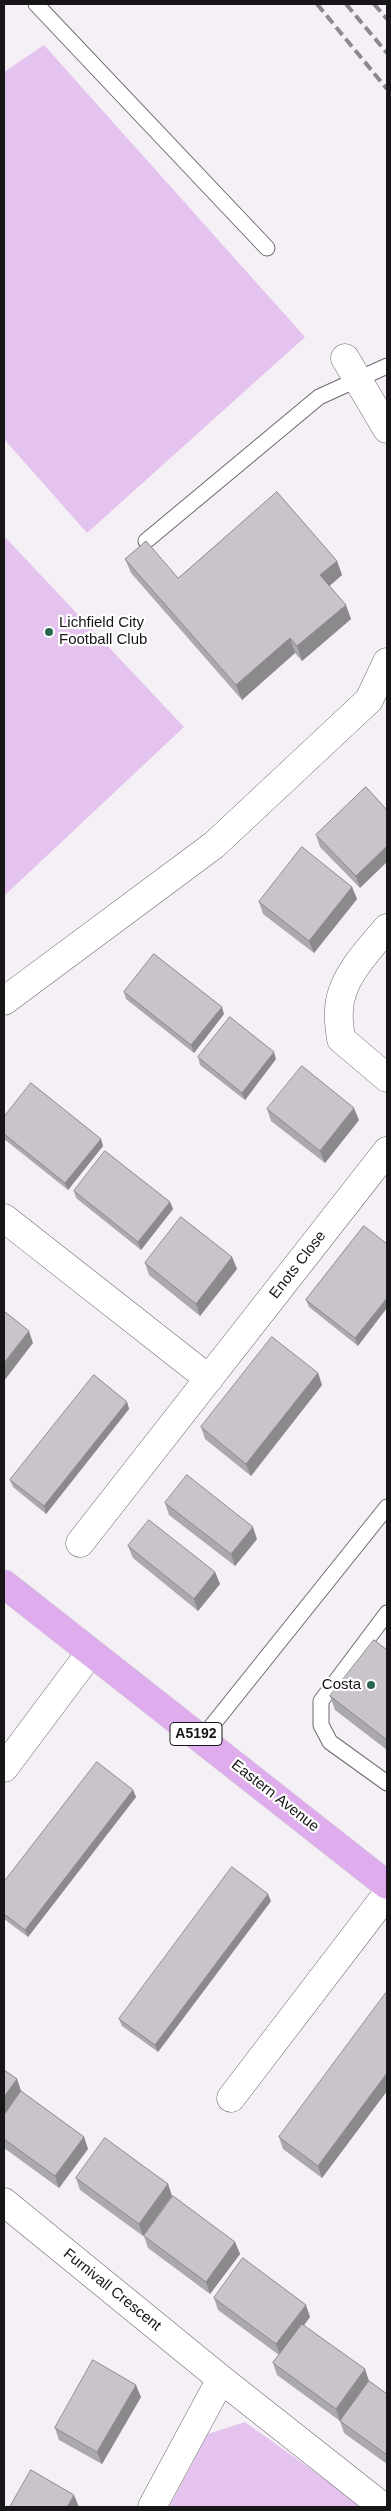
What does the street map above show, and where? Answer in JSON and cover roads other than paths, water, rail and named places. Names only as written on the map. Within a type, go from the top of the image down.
[{"type":"highway","name":"Eastern Avenue","points":[[4,1584],[387,1884]]},
{"type":"street","points":[[352,369],[387,429]]},
{"type":"street","points":[[4,1001],[214,845],[369,700],[387,662]]},
{"type":"street","points":[[387,928],[363,956],[345,987],[338,1010],[341,1039],[387,1078]]},
{"type":"street","name":"Enots Close","points":[[80,1542],[387,1151]]},
{"type":"street","points":[[4,1218],[209,1379]]},
{"type":"street","points":[[4,1768],[90,1652]]},
{"type":"street","points":[[230,2098],[387,1894]]},
{"type":"street","name":"Furnivall Crescent","points":[[4,2202],[221,2379],[383,2507]]},
{"type":"street","points":[[152,2507],[221,2379]]},
{"type":"lane","points":[[36,4],[267,248]]},
{"type":"lane","points":[[146,540],[352,369],[387,366]]},
{"type":"lane","points":[[202,1738],[387,1507]]},
{"type":"lane","points":[[387,1613],[321,1701],[321,1725],[330,1742],[387,1783]]},
{"type":"railway","points":[[317,4],[387,89]]},
{"type":"railway","points":[[346,4],[387,53]]},
{"type":"railway","points":[[374,4],[387,19]]},
{"type":"place","name":"Lichfield City Football Club","points":[[49,632]]},
{"type":"place","name":"Costa","points":[[371,1685]]}]
